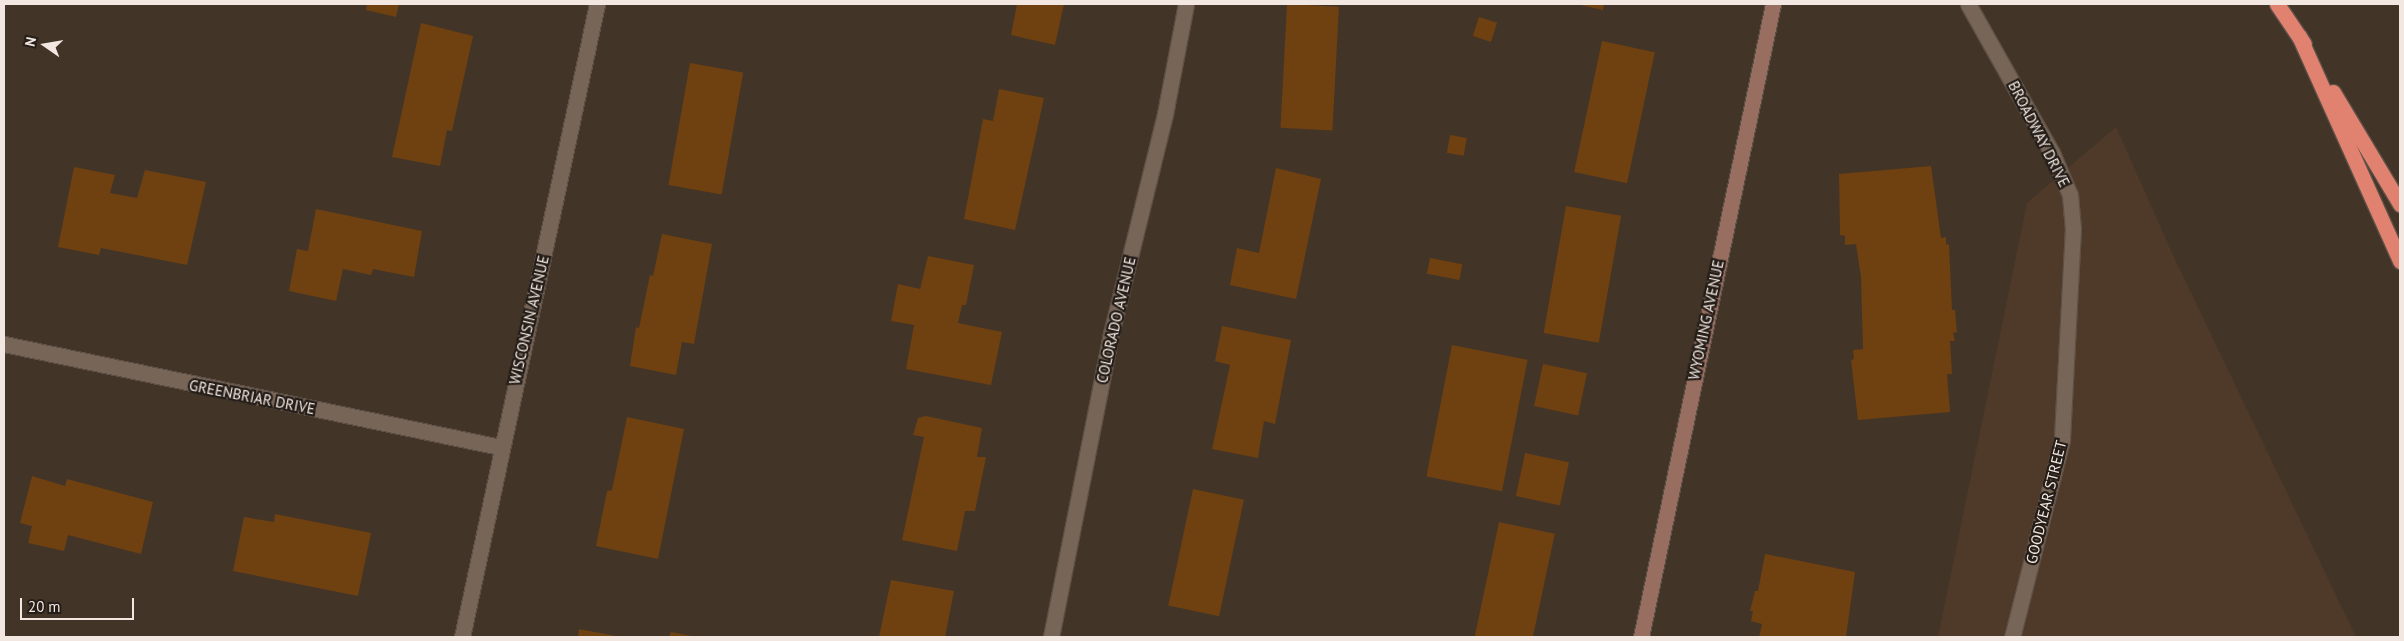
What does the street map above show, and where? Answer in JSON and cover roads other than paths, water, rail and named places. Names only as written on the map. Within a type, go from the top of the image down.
[{"type":"highway","points":[[2277,4],[2299,36],[2400,204]]},
{"type":"highway","points":[[2299,36],[2400,261]]},
{"type":"street","name":"WISCONSIN AVENUE","points":[[462,637],[500,447],[558,193],[597,4]]},
{"type":"street","name":"COLORADO AVENUE","points":[[1051,637],[1111,334],[1165,114],[1186,4]]},
{"type":"street","name":"WYOMING AVENUE","points":[[1641,637],[1773,4]]},
{"type":"street","name":"BROADWAY DRIVE","points":[[1968,4],[2052,153],[2070,195],[2073,228],[2069,334]]},
{"type":"street","name":"GOODYEAR STREET","points":[[2012,637],[2062,440],[2069,334]]},
{"type":"street","name":"GREENBRIAR DRIVE","points":[[4,344],[500,447]]}]
